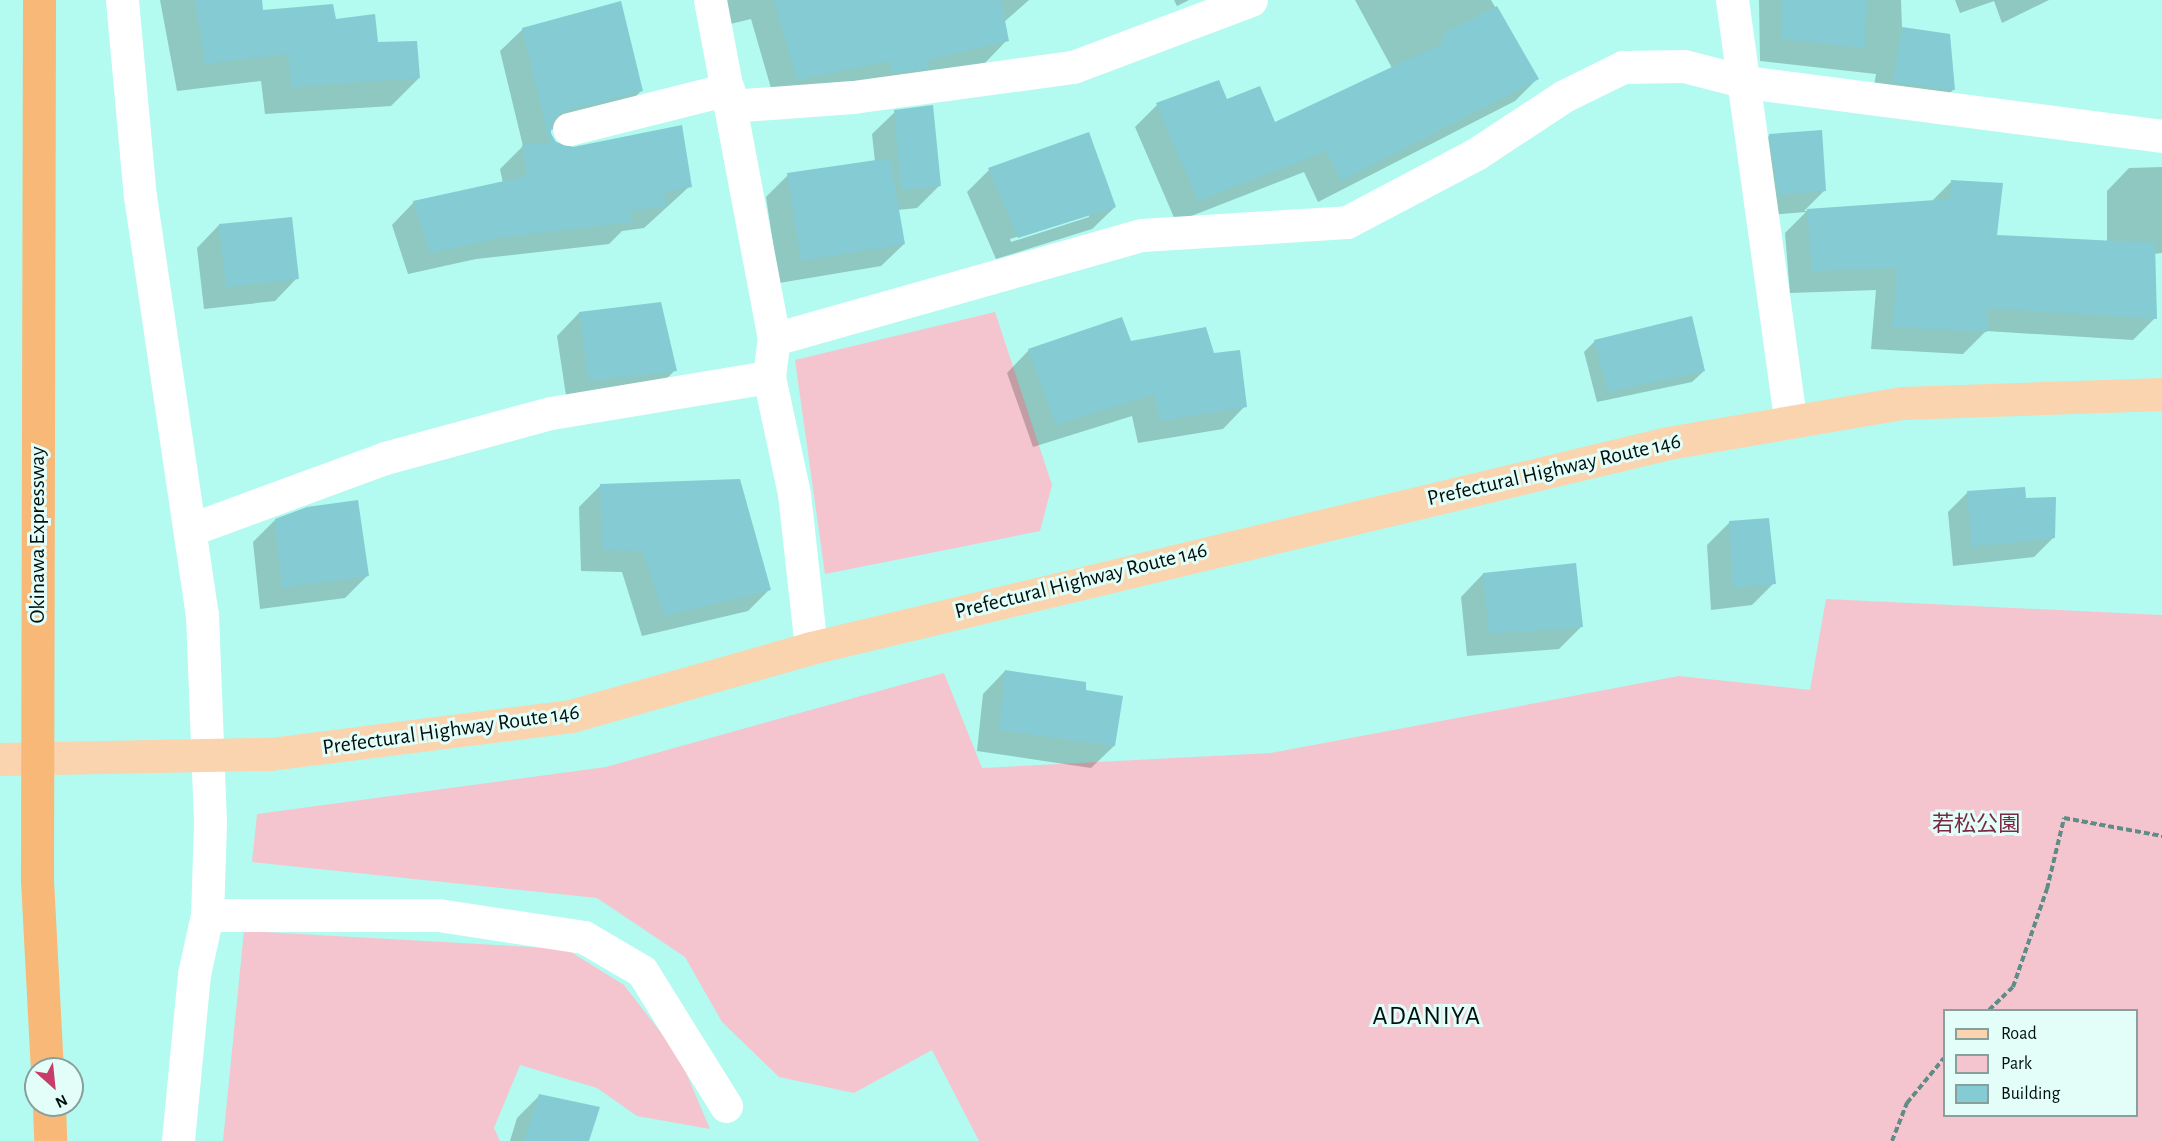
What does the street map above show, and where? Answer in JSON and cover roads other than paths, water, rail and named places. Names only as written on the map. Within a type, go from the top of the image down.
[{"type":"highway","name":"Okinawa Expressway","points":[[39,0],[38,880],[46,1057]]},
{"type":"highway","points":[[49,1117],[50,1141]]},
{"type":"main road","name":"Prefectural Highway Route 146","points":[[0,759],[205,758],[571,716],[811,648],[1656,446],[1790,420],[1902,403],[2162,394]]},
{"type":"street","points":[[122,0],[140,196],[192,529],[202,614],[207,915],[194,974],[178,1141]]},
{"type":"street","points":[[710,0],[774,339],[769,377],[794,494],[811,648]]},
{"type":"street","points":[[569,129],[729,98],[853,97],[1073,67],[1251,0]]},
{"type":"street","points":[[1732,0],[1746,82],[1790,420]]},
{"type":"street","points":[[774,339],[1142,236],[1347,222],[1476,154],[1564,96],[1623,67],[1684,66],[1746,82],[2162,136]]},
{"type":"street","points":[[192,529],[385,458],[550,413],[769,377]]},
{"type":"street","points":[[207,915],[438,915],[584,937],[642,971],[726,1106]]},
{"type":"district","name":"ADANIYA","points":[[1427,1017]]},
{"type":"park label","name":"若松公園","points":[[1976,825]]}]
